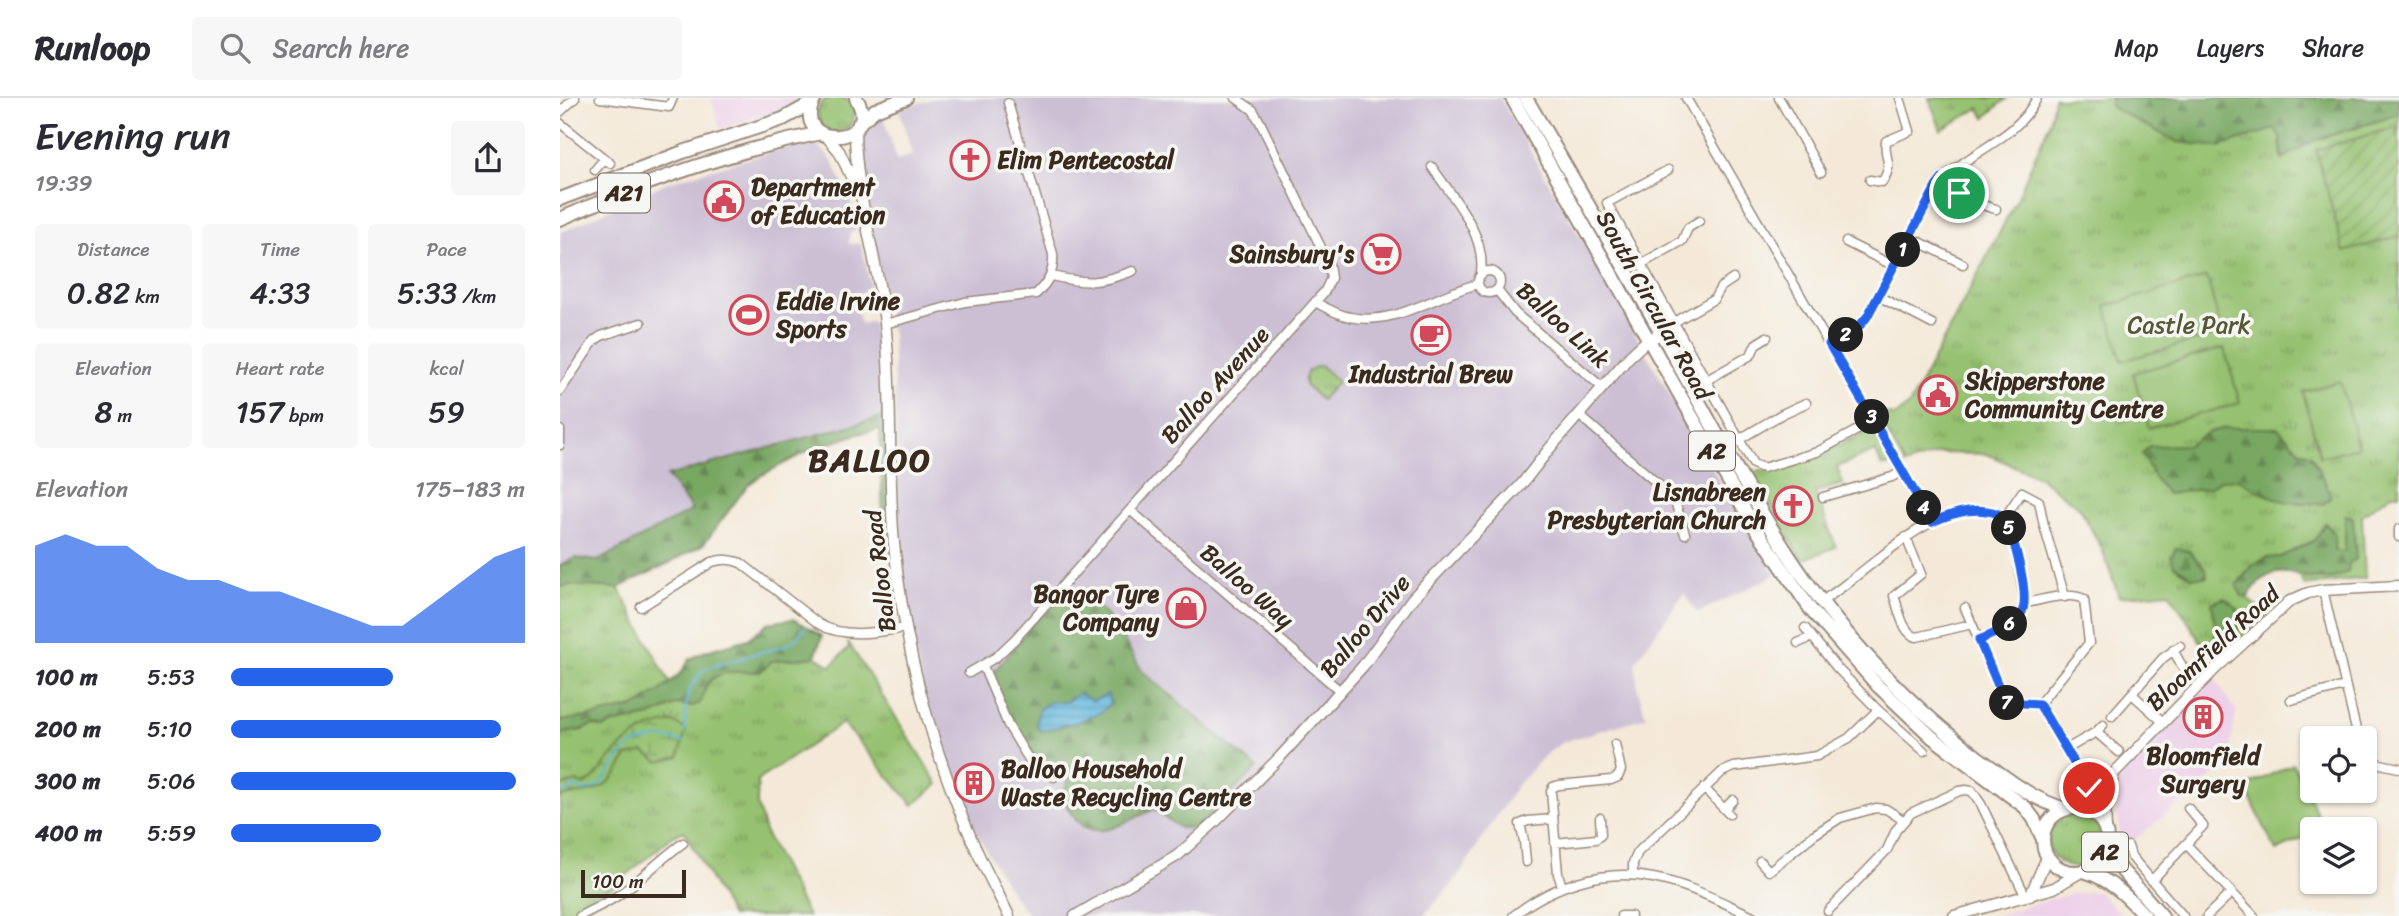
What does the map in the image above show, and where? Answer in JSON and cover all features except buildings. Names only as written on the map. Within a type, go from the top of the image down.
[{"type":"highway","points":[[856,98],[861,109],[857,126]]},
{"type":"highway","name":"A21","points":[[560,219],[614,196],[774,142],[824,135],[845,136],[875,110],[906,98]]},
{"type":"highway","name":"South Circular Road","points":[[1512,98],[1816,605],[1878,686],[1933,737],[2025,807],[2042,837]]},
{"type":"highway","name":"South Circular Road","points":[[1526,98],[1615,252],[1655,337]]},
{"type":"highway","name":"A21","points":[[813,100],[811,120],[824,135]]},
{"type":"highway","name":"A21","points":[[560,199],[646,165],[783,119],[813,100]]},
{"type":"highway","name":"South Circular Road","points":[[1816,605],[1913,704],[1956,740],[2029,795],[2047,804],[2068,808]]},
{"type":"highway","name":"A2","points":[[2145,916],[2112,883],[2098,875],[2062,870],[2047,857],[2042,837],[2050,819],[2068,808],[2088,810],[2103,823],[2119,867],[2162,916]]},
{"type":"highway","name":"A2","points":[[2083,872],[2098,863],[2106,850],[2107,837]]},
{"type":"street","points":[[560,113],[575,98]]},
{"type":"street","points":[[600,98],[669,107],[673,98]]},
{"type":"street","name":"Balloo Avenue","points":[[969,673],[983,666],[1015,639],[1325,291],[1331,278],[1329,264],[1254,110],[1236,98]]},
{"type":"street","points":[[1686,98],[1932,522]]},
{"type":"street","points":[[1779,98],[1821,172]]},
{"type":"street","points":[[1870,180],[1882,182],[1888,173],[1890,166],[1886,141],[1910,131],[1900,98]]},
{"type":"street","points":[[1829,344],[1860,326],[1943,178],[2018,124],[2037,98]]},
{"type":"street","points":[[885,324],[965,302],[1036,294],[1051,276],[1054,267],[1053,254],[1009,103]]},
{"type":"street","points":[[560,123],[607,161],[595,170]]},
{"type":"street","name":"Balloo Road","points":[[857,126],[856,166],[885,324],[891,414],[892,517],[906,628],[923,699],[949,784],[972,840],[1009,916]]},
{"type":"street","name":"Balloo Road","points":[[824,135],[839,151],[847,165],[863,205]]},
{"type":"street","points":[[1432,167],[1474,231],[1481,250],[1478,284],[1485,292],[1492,293],[1497,290],[1501,282],[1498,274],[1492,270],[1481,273]]},
{"type":"street","points":[[1668,170],[1607,203],[1753,464],[1763,468],[1817,452],[1874,421]]},
{"type":"street","points":[[1943,178],[1959,193],[1983,206],[1996,208]]},
{"type":"street","points":[[1641,264],[1682,241],[1688,228],[1699,221]]},
{"type":"street","points":[[1910,237],[1963,264]]},
{"type":"street","points":[[1846,242],[1894,266]]},
{"type":"street","points":[[1051,276],[1083,283],[1108,280],[1133,271]]},
{"type":"street","points":[[1674,322],[1714,299],[1721,287],[1733,279]]},
{"type":"street","name":"Balloo Link","points":[[1315,302],[1349,317],[1362,319],[1389,316],[1478,284]]},
{"type":"street","name":"Balloo Link","points":[[1497,290],[1515,313],[1603,388]]},
{"type":"street","points":[[1878,296],[1932,324]]},
{"type":"street","points":[[560,391],[594,341],[601,336],[641,323]]},
{"type":"street","name":"Balloo Drive","points":[[1075,916],[1177,856],[1216,821],[1280,757],[1363,666],[1412,599],[1521,485],[1629,357],[1655,337]]},
{"type":"street","points":[[1707,380],[1751,355],[1756,344],[1767,337]]},
{"type":"street","points":[[1740,439],[1806,403]]},
{"type":"street","points":[[1579,415],[1674,498],[1685,534]]},
{"type":"street","points":[[560,430],[560,445]]},
{"type":"street","points":[[1823,497],[1892,477],[1903,471]]},
{"type":"street","points":[[2005,517],[2022,492],[2039,501],[2065,597]]},
{"type":"street","name":"Balloo Way","points":[[1130,510],[1339,690]]},
{"type":"street","points":[[1816,605],[1906,537],[1932,522],[1948,515],[1993,510],[2005,517],[2017,557],[2025,603],[2022,613],[2009,626],[1979,640]]},
{"type":"street","points":[[2399,529],[2399,537]]},
{"type":"street","points":[[1906,537],[1921,574],[1894,596],[1907,631],[1911,636],[1917,637],[1972,624]]},
{"type":"street","points":[[641,607],[712,562],[722,559],[741,563],[819,624],[833,631],[860,633],[906,628]]},
{"type":"street","name":"Bloomfield Road","points":[[2068,808],[2115,772],[2215,669],[2290,601],[2323,590],[2399,586]]},
{"type":"street","points":[[2323,590],[2355,726]]},
{"type":"street","points":[[2025,603],[2078,596],[2084,599],[2091,639],[2039,704]]},
{"type":"street","points":[[1965,608],[2005,702],[2039,704]]},
{"type":"street","points":[[1805,628],[1878,710],[1924,751]]},
{"type":"street","points":[[1798,643],[1812,637]]},
{"type":"street","points":[[2112,716],[2177,648],[2186,673]]},
{"type":"street","points":[[983,666],[1008,725],[1033,766],[1054,777]]},
{"type":"street","points":[[2291,700],[2345,686]]},
{"type":"street","points":[[2132,694],[2163,722]]},
{"type":"street","points":[[2039,704],[2091,791],[2105,800]]},
{"type":"street","points":[[1633,875],[1633,863],[1638,852],[1722,772],[1734,767],[1817,756],[1849,738],[1878,710]]},
{"type":"street","points":[[2065,750],[2099,728],[2119,752]]},
{"type":"street","points":[[1562,887],[1558,874],[1550,791],[1553,787],[1611,780],[1618,776],[1621,770],[1615,744]]},
{"type":"street","points":[[2377,763],[2399,768]]},
{"type":"street","name":"Bloomfield Road","points":[[2107,837],[2105,800],[2115,772]]},
{"type":"street","points":[[1704,788],[1727,812],[1733,800]]},
{"type":"street","points":[[1828,911],[1887,850],[1903,820],[1911,813],[1966,790],[1972,791],[1981,804],[2028,897]]},
{"type":"street","points":[[1760,861],[1769,871],[1815,834],[1840,818],[1876,808],[1886,809],[1903,820]]},
{"type":"street","points":[[2153,879],[2186,844],[2206,829],[2188,808]]},
{"type":"street","points":[[1555,843],[1597,839],[1601,835],[1600,818]]},
{"type":"street","points":[[1526,862],[1520,824],[1553,819]]},
{"type":"street","points":[[580,916],[621,894],[683,843]]},
{"type":"street","points":[[2186,844],[2254,916]]},
{"type":"street","points":[[2128,846],[2140,867],[2183,916]]},
{"type":"street","points":[[2028,897],[2047,857]]},
{"type":"street","points":[[1954,916],[2028,897],[2054,888],[2083,872]]},
{"type":"street","points":[[1513,916],[1542,895],[1562,887],[1595,878],[1633,875],[1680,886],[1734,912],[1753,916]]},
{"type":"street","points":[[2207,916],[2232,892]]},
{"type":"street","points":[[1621,916],[1631,916]]},
{"type":"shaded area","points":[[711,98],[801,98],[790,108],[720,129]]},
{"type":"shaded area","points":[[936,98],[1500,98],[1775,575],[1697,613],[1684,593],[1635,662],[1638,690],[1646,717],[1563,742],[1546,754],[1517,785],[1457,878],[1423,916],[1030,916],[1011,893],[956,796],[931,721],[911,635],[898,554],[898,475],[892,335],[868,215],[860,144],[868,128],[883,115],[897,160],[913,155],[899,109]]},
{"type":"shaded area","points":[[792,146],[819,146],[833,162],[852,206],[857,229],[850,233],[849,244],[861,243],[870,285],[858,296],[855,307],[861,324],[872,321],[880,361],[885,416],[668,476],[693,510],[598,561],[575,558],[560,566],[560,233],[668,182]]},
{"type":"shaded area","points":[[2213,677],[2236,710],[2230,754],[2223,768],[2135,839],[2121,841],[2115,793],[2120,778]]},
{"type":"shaded area","points":[[2099,892],[2122,916],[1994,916],[2073,893]]},
{"type":"green space","points":[[836,96],[849,101],[854,114],[849,127],[836,132],[823,127],[818,114],[823,101]]},
{"type":"green space","points":[[1929,98],[2007,98],[1985,118],[1979,108],[1941,130]]},
{"type":"green space","name":"Castle Park","points":[[2054,98],[2399,98],[2399,494],[2392,494],[2362,515],[2365,578],[2305,586],[2300,575],[2282,572],[2269,575],[2257,584],[2247,598],[2268,615],[2214,662],[2169,592],[2119,597],[2102,549],[2080,508],[2039,477],[1987,454],[1940,453],[1905,465],[1878,417],[1883,414],[1896,416],[1910,404],[2017,199],[2049,124]]},
{"type":"green space","points":[[2111,98],[2399,98],[2399,114],[2313,141],[2282,159],[2280,138],[2275,129],[2219,147],[2177,142],[2111,107]]},
{"type":"green space","points":[[2396,127],[2399,137],[2399,236],[2344,252],[2316,150]]},
{"type":"green space","points":[[2207,277],[2222,333],[2122,361],[2106,306]]},
{"type":"green space","points":[[2224,348],[2240,403],[2149,428],[2133,373]]},
{"type":"green space","points":[[1318,366],[1338,381],[1321,400],[1305,385],[1308,371]]},
{"type":"green space","points":[[2340,381],[2358,447],[2320,457],[2303,392]]},
{"type":"green space","points":[[885,416],[888,419],[890,553],[884,554],[880,429],[812,449],[762,475],[748,485],[703,545],[669,563],[618,588],[568,585],[560,587],[560,565],[575,558],[598,561],[692,510],[667,476]]},
{"type":"green space","points":[[2226,428],[2278,428],[2299,450],[2311,455],[2329,490],[2330,498],[2323,504],[2287,502],[2264,494],[2238,479],[2220,480],[2209,488],[2168,494],[2155,479],[2142,454],[2149,446],[2188,445],[2209,432]]},
{"type":"green space","points":[[1868,431],[1875,433],[1893,466],[1882,466],[1875,451],[1837,467],[1843,484],[1815,492],[1836,547],[1802,560],[1752,473],[1818,455]]},
{"type":"green space","points":[[2345,515],[2353,517],[2356,559],[2349,563],[2348,572],[2326,579],[2274,573],[2257,584],[2248,597],[2242,596],[2236,585],[2254,564],[2267,558],[2280,557],[2315,540],[2325,523],[2335,534],[2334,551],[2345,551]]},
{"type":"green space","points":[[2176,548],[2189,551],[2206,570],[2207,577],[2192,577],[2174,565],[2171,557]]},
{"type":"green space","points":[[594,561],[619,589],[670,683],[690,659],[706,651],[749,639],[768,623],[794,619],[822,636],[815,656],[831,666],[849,647],[848,642],[938,784],[913,805],[843,723],[758,780],[757,804],[766,835],[808,916],[731,916],[684,831],[673,836],[586,907],[574,914],[560,916],[560,566]]},
{"type":"green space","points":[[1068,592],[1087,594],[1116,627],[1142,671],[1257,768],[1197,827],[1180,828],[1154,809],[1113,828],[1090,829],[1080,824],[1062,796],[1070,776],[1064,767],[1044,766],[1012,722],[1001,698],[994,672],[1030,627]]},
{"type":"green space","points":[[2224,598],[2237,608],[2242,624],[2230,637],[2224,651],[2217,655],[2210,651],[2216,633],[2212,603]]},
{"type":"green space","points":[[794,619],[822,636],[815,657],[772,661],[760,672],[720,675],[709,682],[700,703],[690,707],[678,704],[650,716],[604,728],[592,725],[582,730],[560,734],[560,721],[634,707],[660,691],[681,673],[690,659],[706,651],[749,639],[768,623]]},
{"type":"green space","points":[[673,722],[686,730],[679,757],[659,762],[644,752],[627,756],[614,777],[600,788],[560,797],[560,786],[577,782],[583,785],[591,781],[621,747],[636,735]]},
{"type":"green space","points":[[2293,764],[2300,778],[2300,803],[2312,803],[2319,817],[2300,817],[2300,840],[2276,851],[2245,787]]},
{"type":"green space","points":[[2075,813],[2094,821],[2102,840],[2094,859],[2075,867],[2056,859],[2048,840],[2056,821]]},
{"type":"water","points":[[1079,693],[1093,701],[1108,694],[1110,704],[1101,712],[1078,722],[1041,731],[1037,726],[1039,709],[1050,702],[1066,702]]},
{"type":"waterway","points":[[685,732],[689,692],[704,669],[786,645],[796,639],[806,627]]},
{"type":"waterway","points":[[560,792],[568,792],[573,786],[584,790],[593,789],[601,783],[627,749],[635,744],[657,738],[683,741]]},
{"type":"place","name":"Elim Pentecostal","points":[[970,160]]},
{"type":"place","name":"Department of Education","points":[[724,201]]},
{"type":"place","name":"Sainsbury's","points":[[1381,254]]},
{"type":"place","name":"Eddie Irvine Sports","points":[[749,315]]},
{"type":"place","name":"Industrial Brew","points":[[1431,335]]},
{"type":"place","name":"Skipperstone Community Centre","points":[[1938,395]]},
{"type":"place","name":"Lisnabreen Presbyterian Church","points":[[1793,506]]},
{"type":"place","name":"Bangor Tyre Company","points":[[1186,608]]},
{"type":"place","name":"Bloomfield Surgery","points":[[2203,717]]},
{"type":"place","name":"Balloo Household Waste Recycling Centre","points":[[974,783]]},
{"type":"district","name":"BALLOO","points":[[870,460]]},
{"type":"route","points":[[1959,193],[1943,178],[1867,317],[1856,330],[1829,344],[1932,522],[1948,515],[1974,510],[1993,510],[2005,517],[2017,557],[2025,603],[2022,613],[2009,626],[1979,640],[2002,699],[2011,704],[2039,704],[2089,788]]}]
